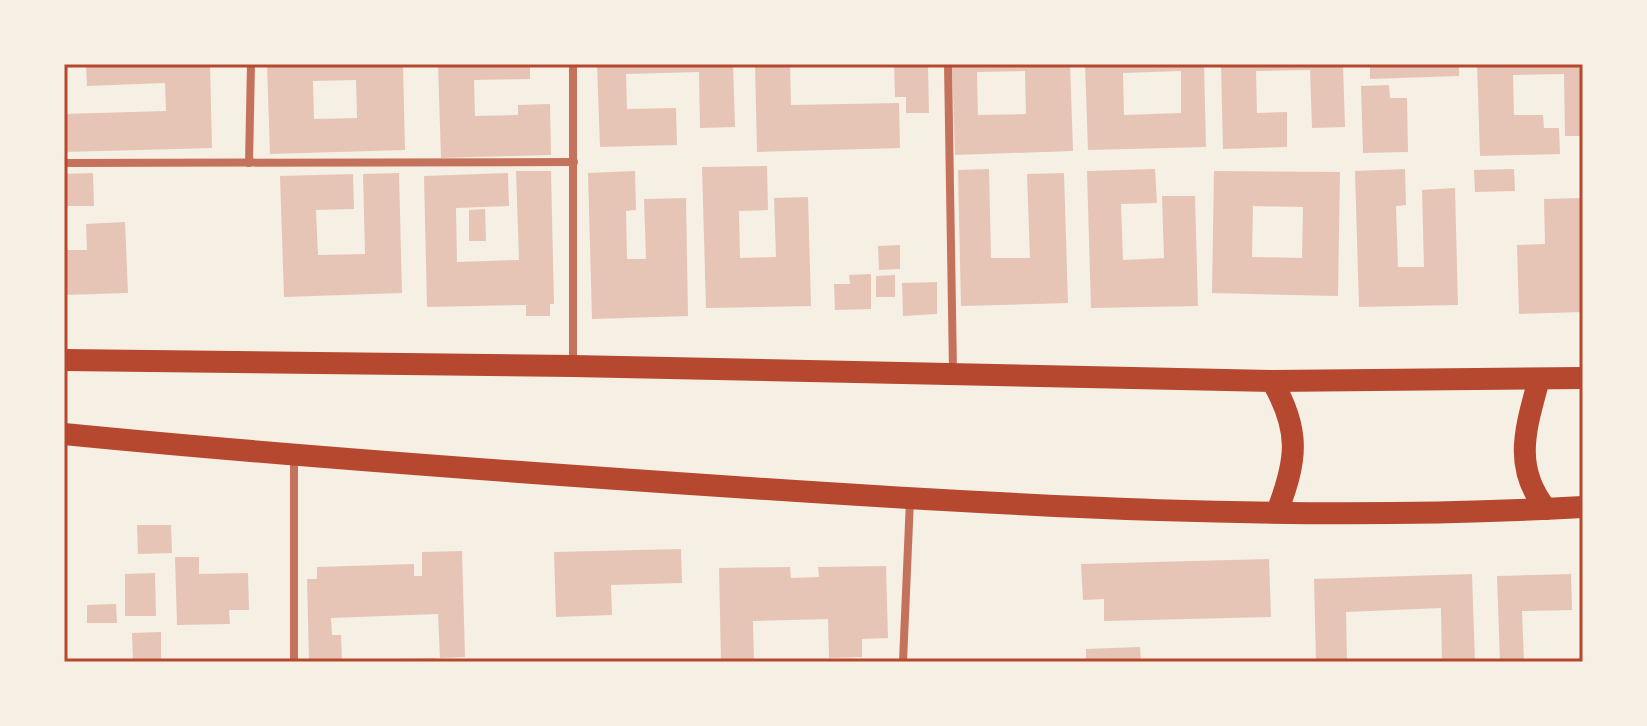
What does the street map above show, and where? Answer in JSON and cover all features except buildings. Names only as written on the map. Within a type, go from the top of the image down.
[{"type":"highway","points":[[64,360],[573,366],[1272,381],[1583,378]]},
{"type":"highway","points":[[1539,379],[1524,450],[1528,487],[1546,509]]},
{"type":"highway","points":[[1272,381],[1288,408],[1294,442],[1292,472],[1277,512]]},
{"type":"highway","points":[[64,434],[294,457],[910,499],[1277,512],[1583,507]]},
{"type":"street","points":[[249,163],[251,64]]},
{"type":"street","points":[[573,64],[573,366]]},
{"type":"street","points":[[948,64],[953,375]]},
{"type":"street","points":[[64,163],[574,162]]},
{"type":"street","points":[[294,457],[294,662]]},
{"type":"street","points":[[903,662],[910,499]]}]
